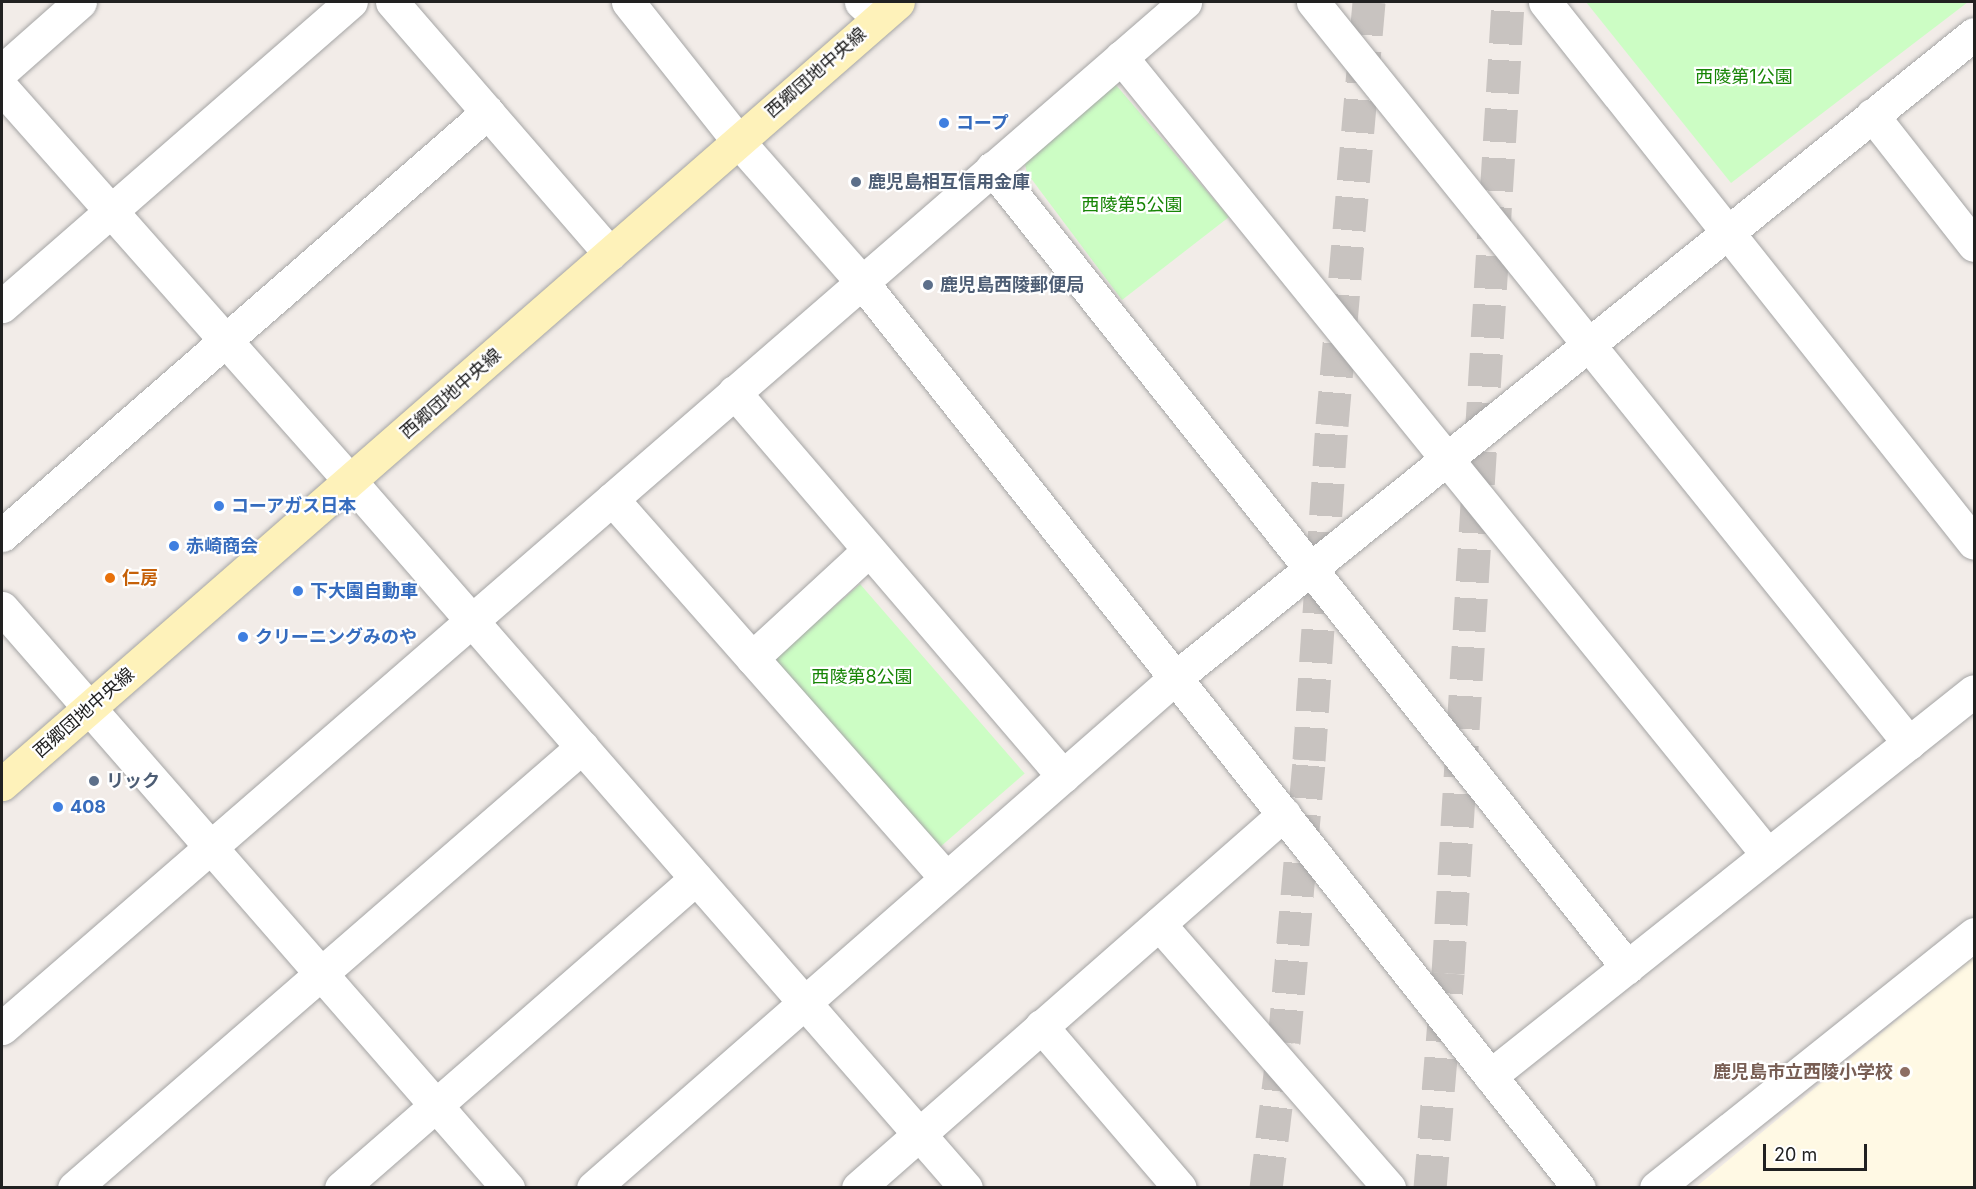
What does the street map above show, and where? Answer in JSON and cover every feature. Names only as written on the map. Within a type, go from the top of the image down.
[{"type":"street","points":[[2,71],[81,2]]},
{"type":"street","points":[[2,306],[351,2]]},
{"type":"street","points":[[392,2],[610,254]]},
{"type":"street","points":[[628,2],[738,141],[862,282],[1579,1188]]},
{"type":"street","points":[[2,1028],[1185,2]]},
{"type":"street","points":[[1313,2],[1909,743]]},
{"type":"street","points":[[1545,2],[1974,543]]},
{"type":"street","name":"西郷団地中央線","points":[[2,784],[351,482],[738,141],[879,7]]},
{"type":"street","points":[[593,1188],[1175,678],[1974,34]]},
{"type":"street","points":[[1121,57],[1768,855]]},
{"type":"street","points":[[2,88],[472,620],[966,1188]]},
{"type":"street","points":[[2,534],[488,112]]},
{"type":"street","points":[[1872,115],[1974,245]]},
{"type":"street","points":[[992,168],[1627,967]]},
{"type":"street","points":[[734,392],[1063,776]]},
{"type":"street","points":[[612,499],[946,878]]},
{"type":"street","points":[[752,658],[869,550]]},
{"type":"street","points":[[2,608],[508,1188]]},
{"type":"street","points":[[1490,1076],[1974,691]]},
{"type":"street","points":[[74,1188],[582,747]]},
{"type":"street","points":[[858,1188],[1284,814]]},
{"type":"street","points":[[341,1188],[696,878]]},
{"type":"street","points":[[1159,924],[1389,1188]]},
{"type":"street","points":[[1656,1188],[1974,934]]},
{"type":"street","points":[[1041,1026],[1180,1188]]},
{"type":"shaded area","name":"鹿児島市立西陵小学校","points":[[1974,956],[1974,1187],[1696,1187]]},
{"type":"green space","name":"西陵第1公園","points":[[1586,2],[1968,2],[1731,183]]},
{"type":"green space","name":"西陵第5公園","points":[[1116,85],[1229,217],[1122,300],[1027,173],[1024,160]]},
{"type":"green space","name":"西陵第8公園","points":[[860,584],[1025,773],[934,852],[769,663]]},
{"type":"tunnel","points":[[1266,1188],[1284,1042],[1309,760],[1332,425],[1369,2]]},
{"type":"tunnel","points":[[1430,1188],[1448,973],[1508,2]]},
{"type":"place","name":"コープ","points":[[944,123]]},
{"type":"place","name":"鹿児島相互信用金庫","points":[[856,182]]},
{"type":"place","name":"鹿児島西陵郵便局","points":[[928,285]]},
{"type":"place","name":"コーアガス日本","points":[[219,506]]},
{"type":"place","name":"赤崎商会","points":[[174,546]]},
{"type":"place","name":"仁房","points":[[110,578]]},
{"type":"place","name":"下大園自動車","points":[[298,591]]},
{"type":"place","name":"クリーニングみのや","points":[[243,637]]},
{"type":"place","name":"リック","points":[[94,781]]},
{"type":"place","name":"408","points":[[58,807]]},
{"type":"place","name":"鹿児島市立西陵小学校","points":[[1905,1072]]}]
